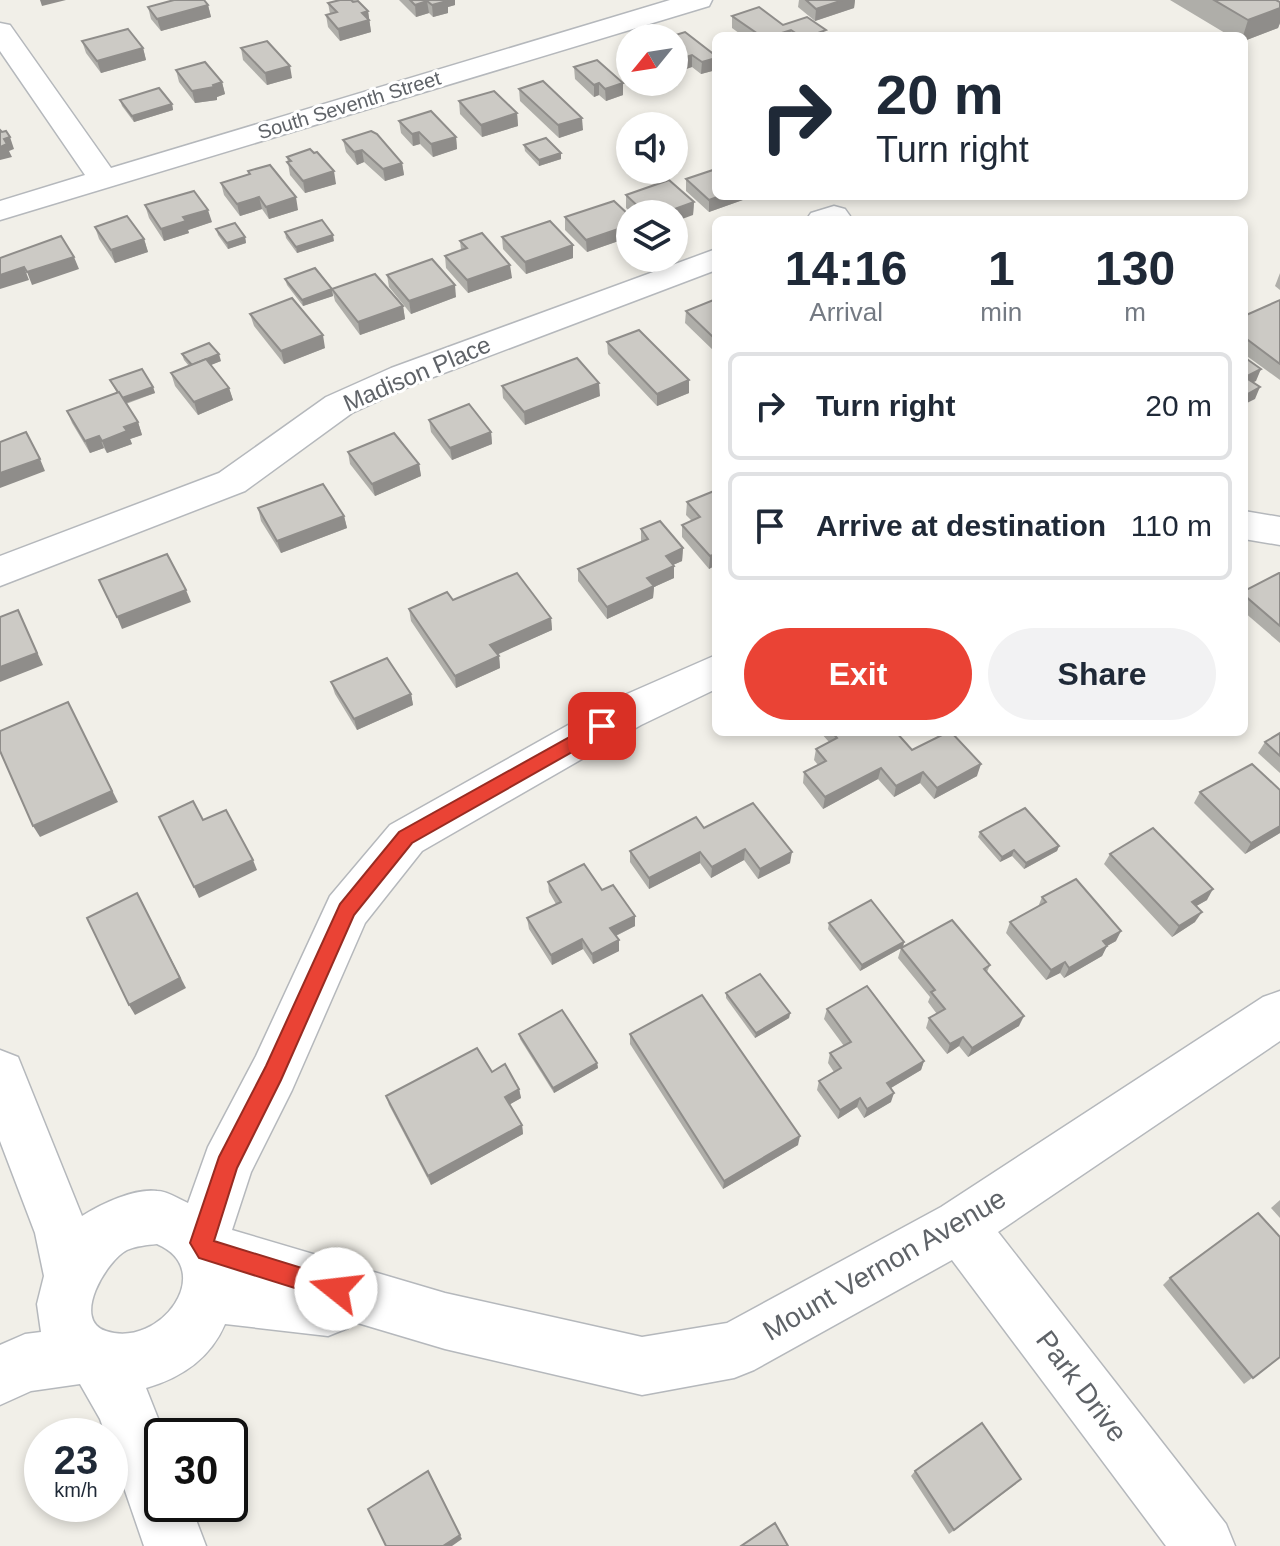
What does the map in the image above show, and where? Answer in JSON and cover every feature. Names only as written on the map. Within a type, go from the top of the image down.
[{"type":"street","name":"South Seventh Street","points":[[0,211],[699,0]]},
{"type":"street","points":[[0,31],[103,179]]},
{"type":"street","name":"Madison Place","points":[[0,572],[232,482],[339,405],[403,376],[712,260]]},
{"type":"street","points":[[1248,526],[1280,531]]},
{"type":"street","points":[[12,1370],[114,1369],[184,1340],[201,1318],[196,1252],[227,1165],[274,1073],[347,910],[406,838],[626,713],[712,673]]},
{"type":"street","name":"Mount Vernon Avenue","points":[[196,1252],[445,1321],[642,1366],[734,1350],[960,1226],[1280,1013]]},
{"type":"street","points":[[0,1074],[76,1262],[64,1315],[72,1338],[114,1369],[175,1546]]},
{"type":"street","points":[[12,1370],[76,1262],[136,1219],[196,1252]]},
{"type":"street","name":"Park Drive","points":[[960,1226],[1204,1546]]},
{"type":"building","points":[[174,0],[204,0],[208,5],[157,19],[148,7]]},
{"type":"building","points":[[410,0],[447,1],[432,5],[427,1],[415,5]]},
{"type":"building","points":[[806,0],[843,0],[816,9]]},
{"type":"building","points":[[1214,0],[1276,0],[1280,2],[1280,8],[1248,20]]},
{"type":"building","points":[[358,1],[368,11],[362,13],[369,20],[338,29],[326,15],[337,12],[328,3]]},
{"type":"building","points":[[759,7],[783,25],[807,17],[826,30],[755,32],[732,16]]},
{"type":"building","points":[[128,29],[143,48],[97,61],[82,41]]},
{"type":"building","points":[[688,34],[712,53],[712,59],[702,62],[692,55],[688,56]]},
{"type":"building","points":[[267,41],[290,66],[265,73],[241,48]]},
{"type":"building","points":[[597,60],[616,77],[616,85],[605,89],[599,83],[594,85],[574,67]]},
{"type":"building","points":[[205,62],[222,82],[214,87],[192,91],[176,70]]},
{"type":"building","points":[[543,81],[582,118],[558,125],[519,89]]},
{"type":"building","points":[[159,88],[172,104],[132,116],[120,100]]},
{"type":"building","points":[[494,91],[517,113],[481,125],[459,101]]},
{"type":"building","points":[[431,111],[456,137],[431,144],[419,132],[412,134],[399,121]]},
{"type":"building","points":[[0,130],[6,131],[10,137],[4,139],[7,144],[0,147]]},
{"type":"building","points":[[371,131],[402,163],[383,169],[362,150],[354,152],[343,140]]},
{"type":"building","points":[[546,138],[561,153],[539,160],[524,145]]},
{"type":"building","points":[[310,149],[317,152],[334,171],[303,181],[287,162],[291,161],[287,157]]},
{"type":"building","points":[[270,165],[296,197],[266,207],[259,197],[237,204],[221,183],[250,174],[248,171]]},
{"type":"building","points":[[712,170],[712,199],[709,200],[688,178]]},
{"type":"building","points":[[658,184],[674,184],[694,202],[631,200],[626,195]]},
{"type":"building","points":[[194,191],[208,210],[183,217],[186,221],[161,229],[145,205]]},
{"type":"building","points":[[616,203],[616,230],[586,240],[565,217]]},
{"type":"building","points":[[127,216],[144,239],[111,250],[95,227]]},
{"type":"building","points":[[322,220],[333,235],[296,247],[285,232]]},
{"type":"building","points":[[550,221],[573,245],[525,262],[502,237]]},
{"type":"building","points":[[235,223],[245,237],[227,243],[216,229]]},
{"type":"building","points":[[482,233],[510,265],[467,280],[445,256],[467,248],[460,241]]},
{"type":"building","points":[[61,236],[74,257],[27,272],[24,267],[0,275],[0,258]]},
{"type":"building","points":[[432,259],[455,285],[409,301],[387,275]]},
{"type":"building","points":[[315,268],[332,289],[302,300],[285,279]]},
{"type":"building","points":[[375,274],[403,306],[358,322],[332,289]]},
{"type":"building","points":[[292,298],[323,335],[281,351],[250,314]]},
{"type":"building","points":[[1280,300],[1280,364],[1248,340],[1248,314]]},
{"type":"building","points":[[712,301],[712,336],[686,311]]},
{"type":"building","points":[[639,330],[689,380],[657,394],[607,342]]},
{"type":"building","points":[[209,343],[219,354],[192,365],[182,354]]},
{"type":"building","points":[[577,358],[599,383],[524,412],[502,386]]},
{"type":"building","points":[[206,359],[229,388],[194,402],[171,373]]},
{"type":"building","points":[[1248,360],[1261,369],[1248,376]]},
{"type":"building","points":[[142,369],[153,387],[122,398],[110,380]]},
{"type":"building","points":[[1248,379],[1260,387],[1248,394]]},
{"type":"building","points":[[119,392],[138,422],[124,427],[127,431],[102,441],[99,436],[85,441],[67,411]]},
{"type":"building","points":[[469,404],[491,432],[450,448],[429,420]]},
{"type":"building","points":[[26,432],[40,459],[0,473],[0,442]]},
{"type":"building","points":[[394,433],[419,464],[372,484],[348,452]]},
{"type":"building","points":[[323,484],[344,516],[277,541],[258,508]]},
{"type":"building","points":[[712,492],[712,555],[682,525],[700,517],[687,502]]},
{"type":"building","points":[[660,521],[683,548],[666,556],[674,566],[647,578],[654,586],[607,607],[578,569],[648,539],[641,529]]},
{"type":"building","points":[[167,554],[186,590],[117,617],[99,580]]},
{"type":"building","points":[[517,573],[551,618],[490,645],[499,656],[455,676],[409,609],[447,592],[453,600]]},
{"type":"building","points":[[1280,573],[1280,626],[1248,598],[1248,589]]},
{"type":"building","points":[[18,610],[37,653],[0,667],[0,617]]},
{"type":"building","points":[[387,658],[411,694],[354,719],[331,682]]},
{"type":"building","points":[[68,702],[112,791],[33,826],[0,751],[0,731]]},
{"type":"building","points":[[1280,733],[1280,756],[1265,742]]},
{"type":"building","points":[[835,736],[900,736],[912,750],[940,736],[955,736],[981,764],[937,788],[923,772],[896,786],[881,768],[825,797],[804,772],[826,761],[816,749],[837,738]]},
{"type":"building","points":[[1252,764],[1280,790],[1280,826],[1251,843],[1200,792]]},
{"type":"building","points":[[193,801],[203,820],[226,810],[253,860],[194,887],[159,817]]},
{"type":"building","points":[[753,803],[792,852],[760,869],[745,849],[712,867],[700,852],[649,878],[630,851],[696,817],[704,828]]},
{"type":"building","points":[[1025,808],[1059,846],[1026,863],[1014,850],[1002,857],[980,832]]},
{"type":"building","points":[[1153,828],[1213,889],[1192,902],[1202,912],[1179,926],[1110,854]]},
{"type":"building","points":[[584,864],[602,890],[613,885],[635,916],[610,928],[619,940],[592,954],[582,939],[551,955],[527,918],[561,902],[548,882]]},
{"type":"building","points":[[1076,879],[1121,931],[1103,941],[1107,946],[1069,968],[1065,962],[1051,970],[1010,922],[1046,902],[1042,897]]},
{"type":"building","points":[[137,893],[180,978],[129,1005],[87,918]]},
{"type":"building","points":[[871,900],[904,942],[862,965],[829,923]]},
{"type":"building","points":[[952,920],[990,965],[984,969],[1024,1016],[972,1048],[963,1037],[950,1044],[929,1018],[945,1009],[931,992],[935,990],[901,948]]},
{"type":"building","points":[[760,974],[790,1013],[756,1033],[726,993]]},
{"type":"building","points":[[867,986],[924,1061],[887,1083],[894,1093],[867,1109],[860,1098],[840,1110],[819,1081],[841,1068],[830,1053],[851,1042],[827,1009]]},
{"type":"building","points":[[702,995],[800,1136],[724,1181],[630,1034]]},
{"type":"building","points":[[562,1010],[597,1063],[553,1088],[519,1034]]},
{"type":"building","points":[[477,1048],[492,1072],[505,1064],[519,1089],[505,1097],[522,1125],[428,1176],[386,1096]]},
{"type":"building","points":[[1258,1213],[1280,1237],[1280,1357],[1253,1378],[1170,1278]]},
{"type":"building","points":[[982,1423],[1021,1479],[954,1530],[915,1471]]},
{"type":"building","points":[[428,1471],[460,1535],[443,1546],[386,1546],[368,1509]]},
{"type":"building","points":[[775,1523],[788,1546],[741,1546]]},
{"type":"route","points":[[336,1289],[207,1250],[201,1243],[227,1165],[274,1073],[347,910],[406,838],[483,791],[602,726]]}]
